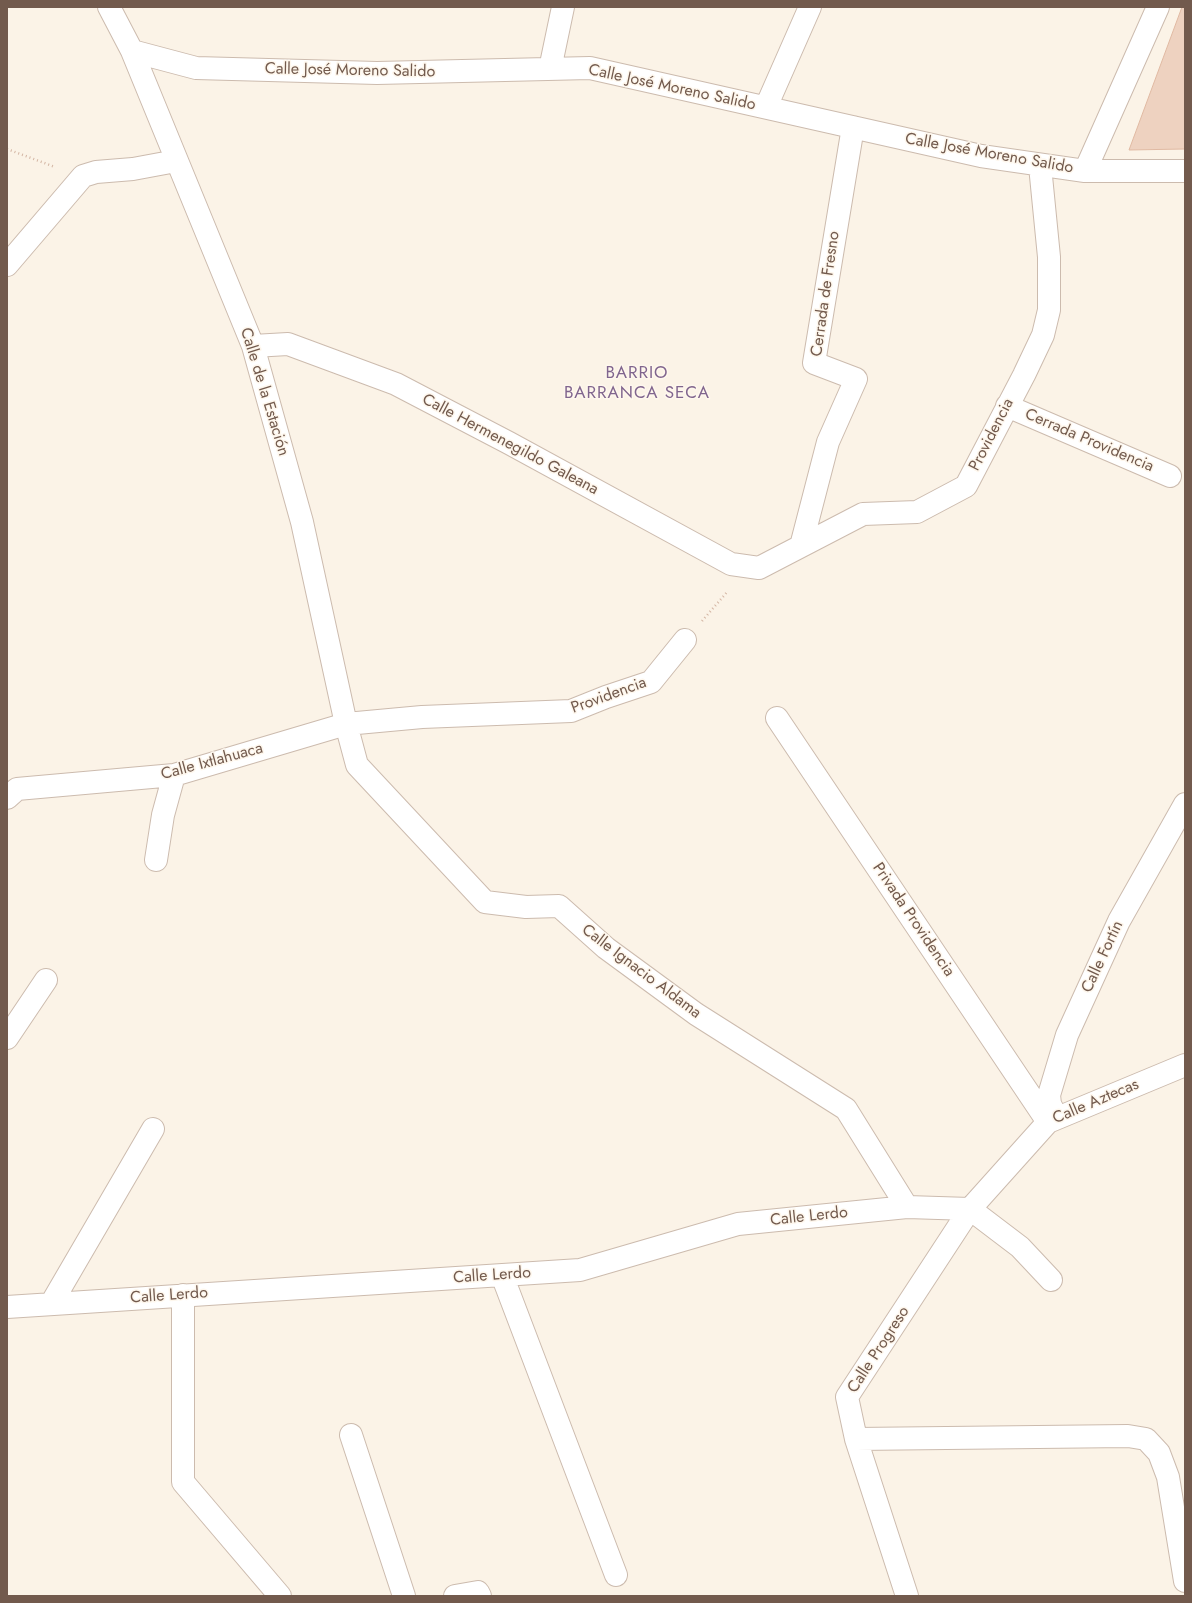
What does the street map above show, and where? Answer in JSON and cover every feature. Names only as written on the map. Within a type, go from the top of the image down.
[{"type":"street","points":[[110,7],[132,51]]},
{"type":"street","points":[[550,69],[562,7]]},
{"type":"street","points":[[766,107],[810,7]]},
{"type":"street","points":[[1085,171],[1158,7]]},
{"type":"street","name":"Calle José Moreno Salido","points":[[132,51],[196,68],[377,74],[590,68],[981,156],[1040,166],[1085,171],[1185,171]]},
{"type":"street","name":"Calle de la Estación","points":[[132,51],[253,346],[302,522],[346,724]]},
{"type":"street","name":"Cerrada de Fresno","points":[[801,546],[828,442],[856,379],[814,363],[853,127]]},
{"type":"street","points":[[7,265],[83,176],[96,172],[133,169],[176,161]]},
{"type":"street","name":"Providencia","points":[[752,567],[801,546],[863,514],[917,512],[966,486],[1043,335],[1049,310],[1049,258],[1040,166]]},
{"type":"street","name":"Calle Hermenegildo Galeana","points":[[253,346],[288,344],[396,384],[509,443],[731,564],[752,567]]},
{"type":"street","name":"Cerrada Providencia","points":[[1007,406],[1170,476]]},
{"type":"street","name":"Providencia","points":[[346,724],[430,717],[571,711],[606,697],[651,682],[685,640]]},
{"type":"street","name":"Privada Providencia","points":[[777,718],[1052,1120]]},
{"type":"street","name":"Calle Ixtlahuaca","points":[[7,798],[18,789],[174,775],[346,724]]},
{"type":"street","name":"Calle Ignacio Aldama","points":[[346,724],[357,765],[485,902],[526,907],[559,906],[606,948],[696,1014],[846,1109],[907,1206]]},
{"type":"street","points":[[156,860],[163,815],[174,775]]},
{"type":"street","name":"Calle Fortín","points":[[1052,1120],[1049,1095],[1067,1036],[1119,921],[1185,804]]},
{"type":"street","points":[[7,1038],[46,980]]},
{"type":"street","name":"Calle Aztecas","points":[[970,1208],[1052,1120],[1185,1065]]},
{"type":"street","points":[[51,1304],[153,1130]]},
{"type":"street","name":"Calle Lerdo","points":[[7,1307],[580,1270],[738,1224],[907,1206],[970,1208]]},
{"type":"street","points":[[970,1208],[1020,1247],[1051,1280]]},
{"type":"street","name":"Calle Progreso","points":[[907,1596],[856,1439],[848,1397],[970,1208]]},
{"type":"street","points":[[502,1275],[616,1575]]},
{"type":"street","points":[[184,1296],[183,1482],[280,1596]]},
{"type":"street","points":[[351,1435],[404,1596]]},
{"type":"street","points":[[856,1439],[1128,1436],[1146,1439],[1159,1453],[1168,1477],[1185,1581]]},
{"type":"street","points":[[455,1596],[478,1592],[480,1596]]},
{"type":"path","points":[[7,149],[83,176]]},
{"type":"path","points":[[685,640],[729,590],[752,567]]},
{"type":"building","points":[[1182,7],[1185,7],[1185,149],[1129,150]]},
{"type":"district","name":"BARRIO BARRANCA SECA","points":[[637,384]]}]
